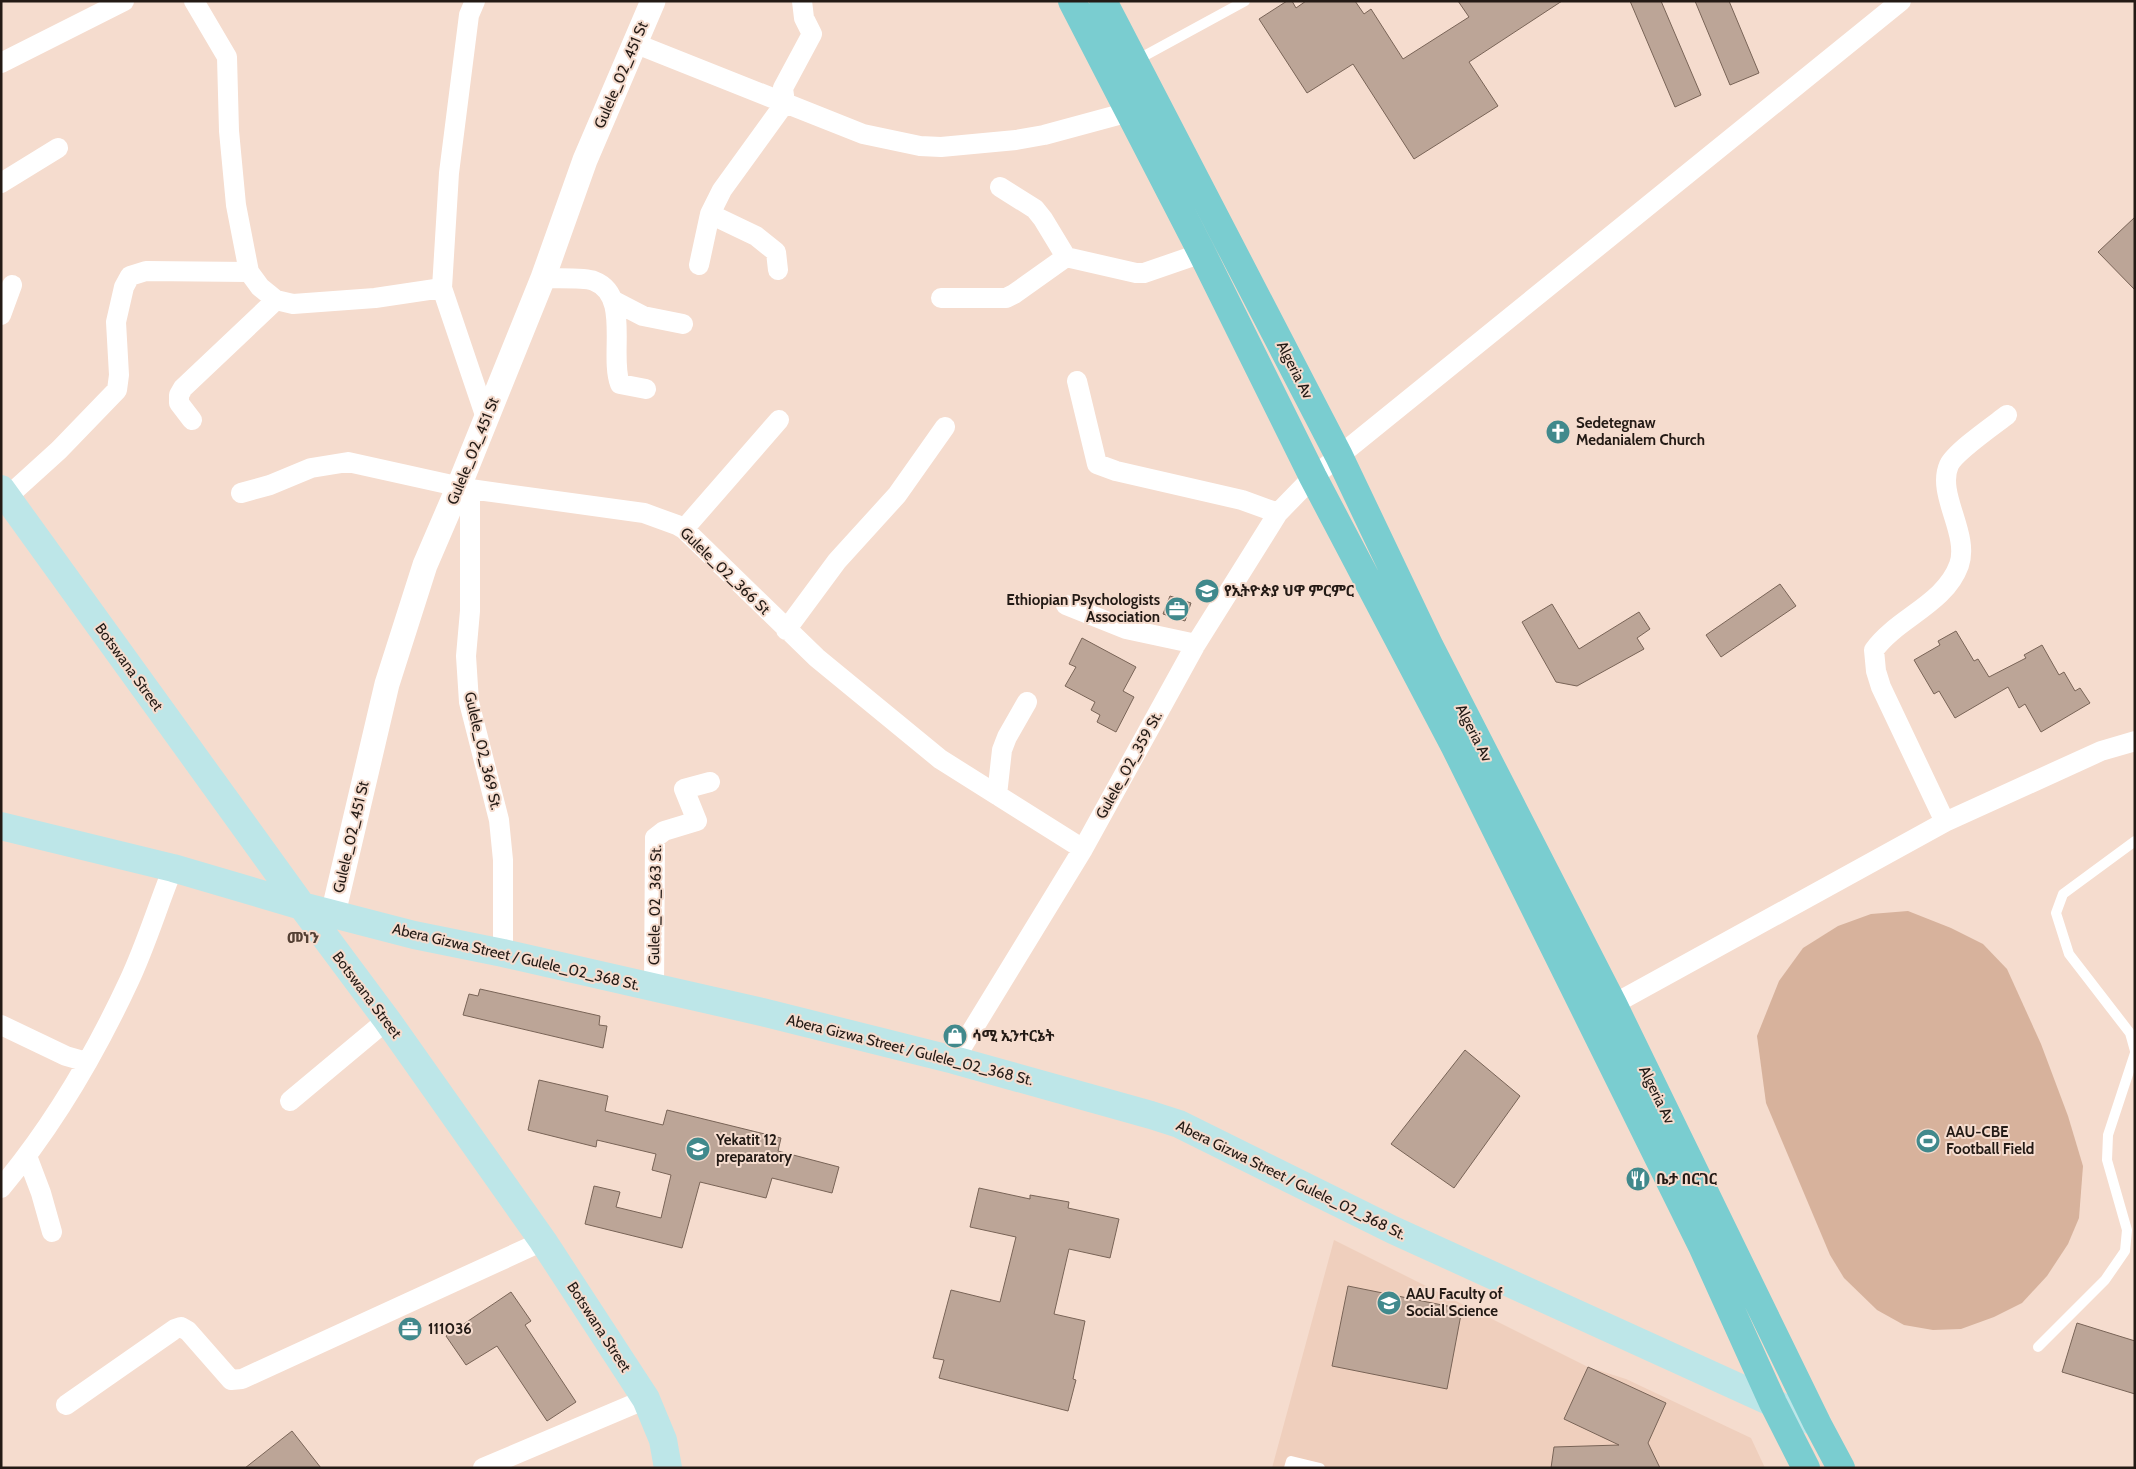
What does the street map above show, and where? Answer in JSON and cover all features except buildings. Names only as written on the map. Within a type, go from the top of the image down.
[{"type":"main road","name":"Algeria Av","points":[[1072,1],[1202,252],[1313,477],[1455,747],[1602,1011],[1841,1468]]},
{"type":"main road","name":"Algeria Av","points":[[1103,1],[1339,456],[1602,1011],[1702,1246],[1773,1403],[1806,1468]]},
{"type":"main road","name":"Botswana Street","points":[[4,494],[302,906],[387,1020],[543,1241],[646,1399],[663,1440],[668,1468]]},
{"type":"main road","name":"Abera Gizwa Street / Gulele_02_368 St.","points":[[1,826],[173,868],[302,906],[414,935],[503,953],[762,1012],[954,1060],[1151,1114],[1178,1124],[1393,1230],[1817,1423]]},
{"type":"street","points":[[1,63],[124,1]]},
{"type":"street","points":[[194,1],[227,58],[228,131],[236,205],[249,272],[260,288],[276,300],[293,304],[375,298],[442,288]]},
{"type":"street","points":[[475,1],[470,15],[449,173],[442,288],[486,418]]},
{"type":"street","name":"Gulele_02_451 St","points":[[333,914],[387,684],[424,565],[465,488],[486,418],[544,278],[585,160],[653,1]]},
{"type":"street","points":[[699,264],[710,214],[722,190],[785,103],[783,88],[812,34],[804,18],[802,1]]},
{"type":"street","name":"Gulele_02_359 St.","points":[[954,1060],[1083,849],[1196,644],[1278,513],[1313,477],[1901,1]]},
{"type":"street","points":[[634,43],[862,134],[920,146],[941,147],[1016,140],[1044,135],[1128,112]]},
{"type":"street","points":[[1,183],[58,148]]},
{"type":"street","points":[[1000,187],[1035,210],[1043,219],[1066,257]]},
{"type":"street","points":[[710,214],[756,236],[776,252],[778,270]]},
{"type":"street","points":[[941,298],[1006,298],[1066,257],[1144,273],[1202,252]]},
{"type":"street","points":[[4,494],[59,450],[117,390],[119,375],[116,322],[124,287],[130,276],[146,271],[249,272]]},
{"type":"street","points":[[544,278],[593,280],[605,288],[614,301],[643,316],[683,324]]},
{"type":"street","points":[[1,315],[12,285]]},
{"type":"street","points":[[192,420],[179,403],[179,396],[183,388],[276,300]]},
{"type":"street","points":[[614,301],[617,331],[616,373],[618,379],[620,384],[646,389]]},
{"type":"street","points":[[1077,381],[1098,464],[1116,471],[1242,500],[1278,513]]},
{"type":"street","points":[[1945,822],[1882,687],[1876,671],[1874,650],[1884,637],[1934,598],[1952,580],[1960,564],[1961,539],[1948,496],[1947,475],[1950,464],[1963,450],[2007,415]]},
{"type":"street","points":[[684,530],[780,420]]},
{"type":"street","points":[[786,630],[837,562],[897,495],[945,427]]},
{"type":"street","name":"Gulele_02_366 St","points":[[241,493],[270,485],[311,468],[348,462],[465,488],[644,513],[677,525],[817,658],[940,759],[1083,849]]},
{"type":"street","name":"Gulele_02_369 St.","points":[[465,488],[470,611],[466,656],[469,702],[499,820],[503,860],[503,953]]},
{"type":"street","points":[[1066,605],[1126,629],[1196,644]]},
{"type":"street","points":[[997,795],[1002,750],[1007,737],[1027,702]]},
{"type":"street","points":[[1602,1011],[1945,822],[2101,751],[2135,741]]},
{"type":"street","name":"Gulele_02_363 St.","points":[[654,988],[655,838],[664,830],[697,821],[684,789],[710,782]]},
{"type":"street","points":[[1,1188],[27,1156],[87,1062],[130,980],[173,868]]},
{"type":"street","points":[[290,1101],[387,1020]]},
{"type":"street","points":[[1,1025],[66,1056],[87,1062]]},
{"type":"street","points":[[27,1156],[41,1193],[52,1232]]},
{"type":"street","points":[[66,1405],[175,1329],[181,1327],[188,1331],[231,1380],[242,1379],[543,1241]]},
{"type":"street","points":[[483,1468],[646,1399]]},
{"type":"lane","points":[[1135,61],[1245,1]]},
{"type":"lane","points":[[2038,1347],[2105,1280],[2125,1251],[2127,1230],[2107,1160],[2108,1136],[2135,1052],[2130,1034],[2069,954],[2056,912],[2063,894],[2135,841]]},
{"type":"lane","points":[[1289,1468],[1291,1462],[1320,1468]]},
{"type":"shaded area","name":"AAU-CBE Football Field","points":[[1908,911],[1951,928],[1983,944],[2007,969],[2041,1044],[2068,1116],[2083,1166],[2079,1218],[2068,1244],[2047,1276],[2022,1303],[1994,1317],[1961,1329],[1933,1330],[1904,1325],[1877,1310],[1844,1278],[1830,1255],[1766,1103],[1757,1036],[1779,981],[1803,948],[1838,926],[1871,914]]},
{"type":"shaded area","name":"AAU Faculty of Social Science","points":[[1334,1240],[1588,1367],[1626,1379],[1751,1438],[1765,1468],[1272,1468]]},
{"type":"place","name":"Sedetegnaw Medanialem Church","points":[[1558,432]]},
{"type":"place","name":"የኢትዮጵያ ህዋ ምርምር","points":[[1207,591]]},
{"type":"place","name":"Ethiopian Psychologists Association","points":[[1177,609]]},
{"type":"place","name":"ሳሚ ኢንተርኔት","points":[[955,1036]]},
{"type":"place","name":"AAU-CBE Football Field","points":[[1928,1141]]},
{"type":"place","name":"Yekatit 12 preparatory","points":[[698,1149]]},
{"type":"place","name":"ቤታ በርገር","points":[[1638,1179]]},
{"type":"place","name":"AAU Faculty of Social Science","points":[[1389,1303]]},
{"type":"place","name":"111036","points":[[410,1329]]},
{"type":"district","name":"መነን","points":[[303,937]]}]
